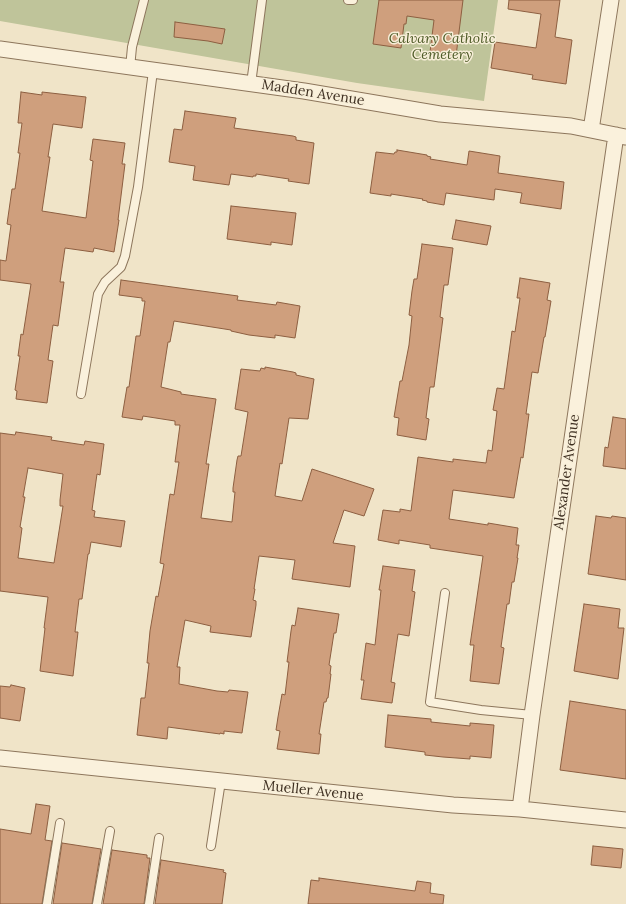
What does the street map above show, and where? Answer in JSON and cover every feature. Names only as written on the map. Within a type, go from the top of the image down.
[{"type":"street","points":[[592,130],[611,0]]},
{"type":"street","name":"Madden Avenue","points":[[0,49],[304,91],[440,114],[571,126],[621,136]]},
{"type":"street","name":"Alexander Avenue","points":[[520,809],[532,715],[621,136]]},
{"type":"street","name":"Mueller Avenue","points":[[0,758],[626,820]]},
{"type":"lane","points":[[130,68],[132,47],[144,0]]},
{"type":"lane","points":[[250,84],[262,0]]},
{"type":"lane","points":[[348,0],[353,0]]},
{"type":"lane","points":[[81,394],[98,294],[105,282],[121,267],[125,256],[138,187],[153,70]]},
{"type":"lane","points":[[445,593],[430,702],[481,710],[532,715]]},
{"type":"lane","points":[[211,846],[221,781]]},
{"type":"lane","points":[[47,904],[60,823]]},
{"type":"lane","points":[[97,904],[110,831]]},
{"type":"lane","points":[[149,904],[159,838]]},
{"type":"green space","name":"Calvary Catholic Cemetery","points":[[0,0],[498,0],[484,101],[357,83],[0,21]]},
{"type":"building","points":[[379,0],[463,0],[456,56],[430,52],[434,20],[407,16],[406,24],[404,24],[401,48],[373,44]]},
{"type":"building","points":[[509,0],[560,0],[555,37],[572,40],[566,84],[532,79],[533,75],[491,68],[495,42],[536,48],[541,14],[508,9]]},
{"type":"building","points":[[175,22],[225,29],[222,44],[174,37]]},
{"type":"building","points":[[21,92],[42,95],[42,92],[86,97],[82,128],[53,124],[42,211],[86,218],[93,161],[90,160],[93,139],[125,143],[122,164],[125,164],[114,252],[94,248],[93,252],[65,248],[60,282],[64,282],[58,326],[53,325],[48,360],[53,361],[47,403],[16,399],[17,391],[15,390],[20,356],[18,356],[31,284],[0,280],[0,260],[6,261],[11,225],[7,224],[12,189],[15,189],[20,153],[18,153],[22,123],[18,123]]},
{"type":"building","points":[[185,111],[236,118],[234,128],[293,136],[296,137],[296,140],[314,143],[309,184],[288,181],[289,179],[256,174],[256,176],[253,177],[231,174],[229,185],[193,180],[195,166],[169,162],[174,129],[182,130]]},
{"type":"building","points":[[397,150],[427,155],[431,157],[430,159],[467,165],[469,151],[500,156],[498,173],[564,182],[561,209],[520,203],[522,193],[495,189],[494,200],[446,193],[444,205],[427,202],[422,200],[423,199],[391,194],[391,196],[370,193],[376,152],[394,154]]},
{"type":"building","points":[[231,206],[296,213],[292,245],[271,242],[271,245],[227,239]]},
{"type":"building","points":[[456,220],[491,226],[487,245],[452,239]]},
{"type":"building","points":[[422,244],[453,248],[448,285],[444,285],[440,317],[443,318],[434,387],[430,387],[426,418],[429,419],[426,440],[397,435],[399,418],[394,417],[400,381],[402,381],[409,345],[412,316],[409,315],[412,291],[414,279],[417,279]]},
{"type":"building","points":[[520,278],[550,283],[547,300],[551,301],[538,373],[532,372],[526,414],[529,414],[523,458],[521,457],[514,498],[453,490],[449,519],[518,528],[516,545],[519,545],[518,558],[514,582],[512,582],[509,604],[507,604],[501,647],[504,648],[499,684],[470,681],[474,645],[470,645],[483,556],[430,548],[430,545],[399,540],[399,544],[378,540],[383,510],[400,512],[400,509],[411,511],[418,457],[453,462],[453,459],[486,463],[488,450],[492,451],[497,411],[493,410],[497,388],[504,389],[512,331],[515,332],[520,298],[517,298]]},
{"type":"building","points":[[121,280],[238,296],[237,300],[276,305],[277,302],[300,306],[295,338],[275,335],[275,338],[249,335],[231,330],[174,321],[170,342],[168,342],[161,387],[181,392],[181,394],[216,399],[206,464],[209,464],[201,518],[232,522],[235,492],[233,492],[233,488],[237,460],[238,456],[241,456],[248,412],[235,409],[241,369],[260,371],[261,368],[265,369],[265,367],[293,372],[296,373],[296,375],[314,379],[308,419],[289,418],[282,464],[280,463],[275,496],[302,501],[312,469],[374,489],[364,516],[344,510],[333,543],[355,546],[350,587],[292,579],[295,560],[259,556],[253,600],[256,601],[256,605],[251,637],[210,632],[211,626],[185,620],[177,667],[180,667],[179,684],[217,691],[228,692],[229,690],[248,692],[242,733],[224,731],[224,734],[220,734],[168,727],[167,739],[137,735],[141,698],[145,698],[149,663],[147,663],[150,631],[156,596],[158,597],[164,564],[160,563],[170,494],[174,495],[179,462],[175,462],[180,425],[175,425],[175,421],[143,416],[142,420],[122,417],[127,387],[129,387],[136,336],[140,336],[145,301],[142,301],[142,298],[119,295]]},
{"type":"building","points":[[613,417],[626,419],[626,469],[603,466],[605,447],[608,448]]},
{"type":"building","points":[[16,432],[52,437],[51,440],[84,445],[85,441],[104,444],[100,475],[97,474],[92,510],[95,511],[94,517],[125,521],[121,547],[91,542],[82,599],[79,599],[75,632],[78,632],[73,676],[40,671],[48,597],[0,591],[0,433],[15,435]],"holes":[[[28,468],[63,474],[60,500],[60,506],[63,506],[54,563],[18,558],[22,528],[20,527],[25,497],[23,497]]]},
{"type":"building","points":[[596,516],[626,518],[626,580],[588,574]]},
{"type":"building","points":[[383,566],[415,570],[412,591],[415,592],[409,636],[398,634],[391,682],[395,683],[392,703],[361,699],[364,680],[361,680],[366,643],[375,645],[381,590],[379,590]]},
{"type":"building","points":[[584,604],[620,609],[618,628],[624,628],[618,679],[574,671]]},
{"type":"building","points":[[298,608],[339,614],[336,633],[334,633],[329,665],[331,666],[331,674],[328,698],[326,702],[324,702],[319,734],[321,734],[319,754],[277,749],[280,731],[276,730],[282,694],[285,695],[289,662],[287,662],[292,625],[295,626]]},
{"type":"building","points":[[11,685],[25,688],[20,721],[0,718],[0,686],[10,687]]},
{"type":"building","points":[[570,701],[626,710],[626,779],[560,770]]},
{"type":"building","points":[[388,715],[431,719],[431,722],[470,726],[470,723],[494,725],[491,758],[470,756],[470,759],[443,757],[425,755],[425,752],[385,747]]},
{"type":"building","points":[[36,804],[50,806],[45,840],[52,841],[42,904],[0,904],[0,829],[31,834]]},
{"type":"building","points":[[62,843],[101,849],[92,904],[53,904]]},
{"type":"building","points":[[593,846],[623,849],[621,868],[591,865]]},
{"type":"building","points":[[112,850],[147,855],[147,858],[150,858],[144,904],[103,904]]},
{"type":"building","points":[[161,860],[224,870],[223,872],[226,873],[222,904],[155,904]]},
{"type":"building","points":[[319,878],[415,891],[417,881],[431,883],[430,893],[444,895],[443,904],[308,904],[311,880],[319,881]]}]
